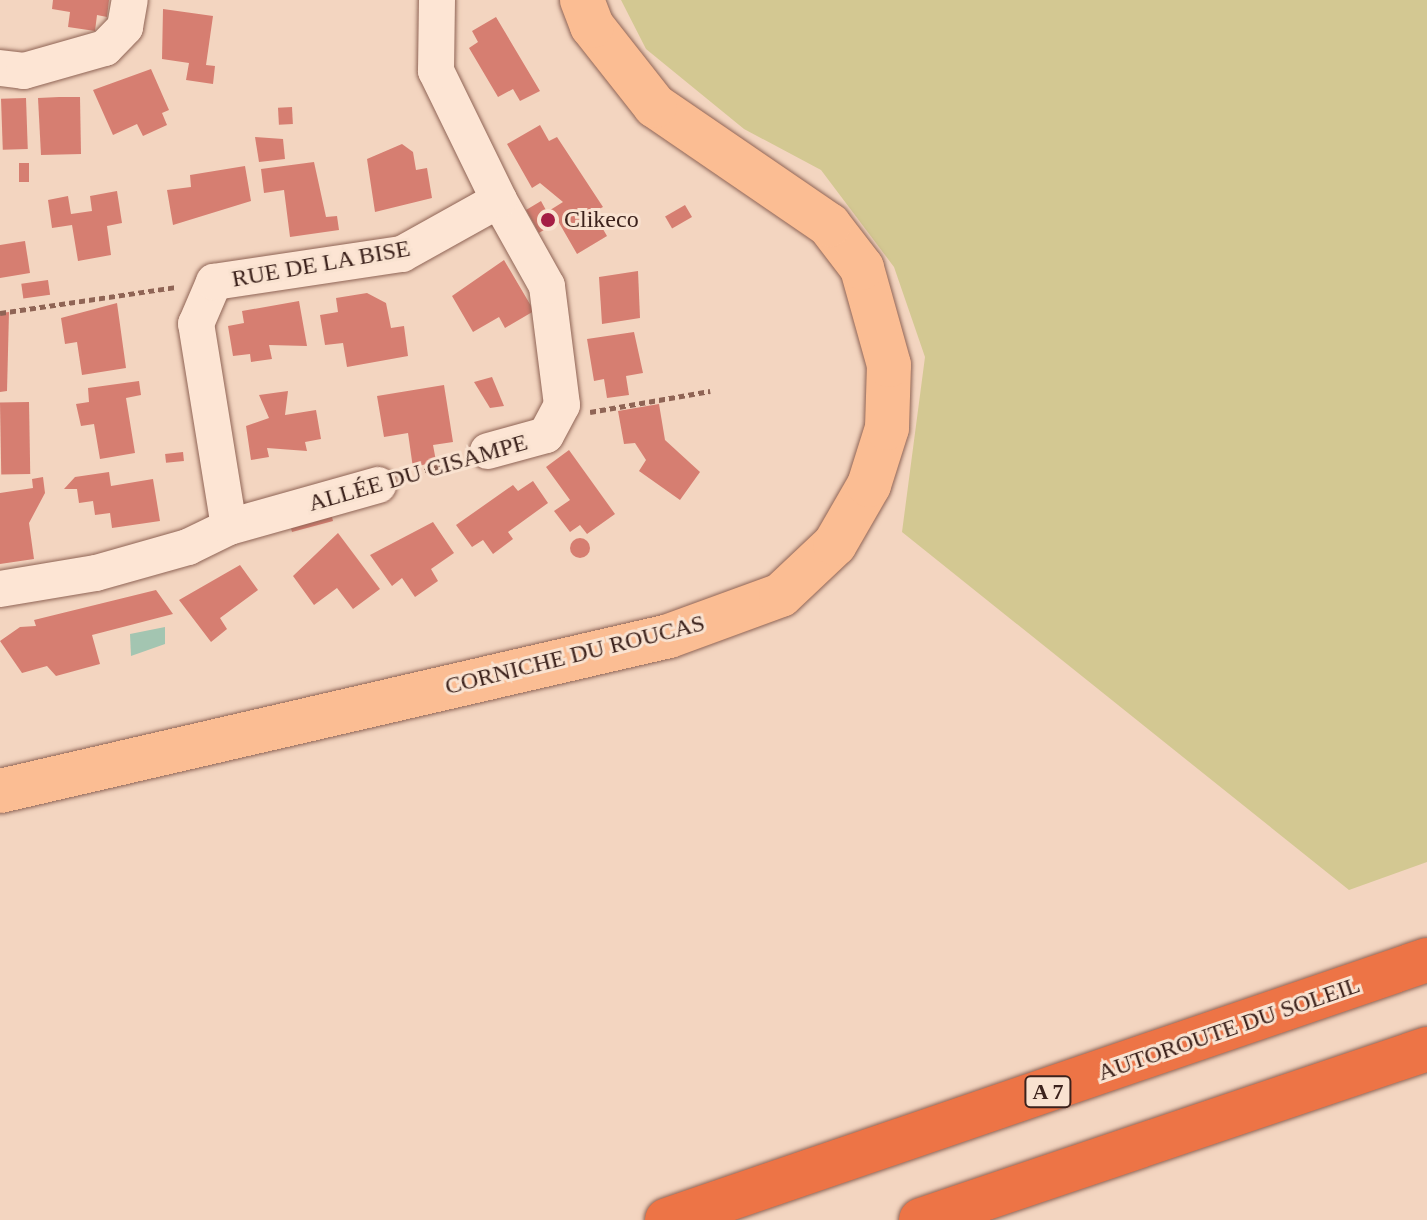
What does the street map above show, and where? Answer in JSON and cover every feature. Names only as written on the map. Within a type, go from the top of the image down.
[{"type":"highway","name":"AUTOROUTE DU SOLEIL","points":[[667,1220],[1427,960]]},
{"type":"highway","points":[[921,1220],[1427,1049]]},
{"type":"main road","name":"CORNICHE DU ROUCAS","points":[[0,791],[669,636],[781,595],[835,544],[869,485],[887,428],[889,365],[862,268],[829,225],[655,106],[592,26],[582,0]]},
{"type":"street","points":[[0,68],[24,71],[105,48],[125,27],[130,0]]},
{"type":"street","points":[[437,0],[436,71],[499,200],[547,286],[561,417]]},
{"type":"street","name":"RUE DE LA BISE","points":[[229,527],[196,324],[214,282],[402,254],[499,200]]},
{"type":"street","name":"ALLÉE DU CISAMPE","points":[[488,451],[546,435],[561,417]]},
{"type":"street","name":"ALLÉE DU CISAMPE","points":[[229,527],[378,485]]},
{"type":"street","points":[[0,589],[96,573],[200,543],[229,527]]},
{"type":"path","points":[[0,313],[214,282]]},
{"type":"path","points":[[561,417],[710,391]]},
{"type":"path","name":"ALLÉE DU CISAMPE","points":[[378,485],[488,451]]},
{"type":"shaded area","points":[[621,0],[1427,0],[1427,862],[1349,890],[902,532],[925,357],[894,267],[821,170],[744,129],[646,49]]},
{"type":"shaded area","points":[[165,627],[165,644],[131,656],[130,634]]},
{"type":"building","points":[[53,0],[109,0],[107,17],[97,15],[95,31],[68,27],[70,12],[52,9]]},
{"type":"building","points":[[163,9],[213,16],[206,65],[215,66],[213,84],[186,80],[189,63],[162,59]]},
{"type":"building","points":[[496,17],[540,91],[520,101],[513,89],[498,97],[469,48],[478,42],[472,31]]},
{"type":"building","points":[[151,69],[169,110],[162,113],[167,125],[143,136],[137,124],[113,135],[93,90]]},
{"type":"building","points":[[80,97],[81,154],[41,155],[38,98]]},
{"type":"building","points":[[26,98],[28,149],[3,150],[1,99]]},
{"type":"building","points":[[292,107],[293,124],[279,125],[278,108]]},
{"type":"building","points":[[540,125],[549,141],[557,137],[603,207],[593,212],[607,236],[577,254],[558,221],[539,233],[526,210],[541,201],[547,212],[563,202],[540,183],[532,188],[507,144]]},
{"type":"building","points":[[255,137],[283,139],[285,159],[259,162]]},
{"type":"building","points":[[402,144],[413,152],[416,170],[427,168],[432,198],[375,212],[367,159]]},
{"type":"building","points":[[314,162],[326,217],[337,216],[339,230],[290,237],[284,190],[264,193],[261,169]]},
{"type":"building","points":[[19,163],[29,163],[29,182],[19,182]]},
{"type":"building","points":[[245,166],[251,201],[173,225],[167,190],[191,187],[190,175]]},
{"type":"building","points":[[117,191],[122,223],[107,226],[111,255],[78,261],[72,225],[52,228],[48,200],[68,196],[71,214],[92,211],[90,196]]},
{"type":"building","points":[[685,205],[692,217],[672,229],[665,216]]},
{"type":"building","points":[[25,241],[30,273],[0,278],[0,245]]},
{"type":"building","points":[[504,260],[534,311],[505,328],[499,317],[473,332],[452,296]]},
{"type":"building","points":[[638,271],[640,318],[602,324],[599,277]]},
{"type":"building","points":[[48,280],[50,295],[23,299],[21,284]]},
{"type":"building","points":[[367,293],[386,303],[391,328],[404,326],[408,356],[347,367],[343,343],[325,345],[320,315],[338,312],[336,298]]},
{"type":"building","points":[[299,301],[307,346],[269,345],[272,359],[251,362],[250,354],[233,356],[228,326],[244,323],[242,311]]},
{"type":"building","points":[[117,303],[126,368],[82,375],[77,342],[65,344],[61,318]]},
{"type":"building","points":[[9,312],[7,391],[0,392],[0,313]]},
{"type":"building","points":[[634,332],[643,373],[626,376],[629,395],[607,398],[604,379],[594,381],[587,339]]},
{"type":"building","points":[[492,377],[504,406],[490,408],[474,382]]},
{"type":"building","points":[[139,381],[141,395],[126,398],[135,453],[100,459],[94,424],[81,426],[76,404],[89,402],[88,388]]},
{"type":"building","points":[[444,385],[453,442],[433,445],[436,461],[413,468],[408,433],[384,437],[377,396]]},
{"type":"building","points":[[288,391],[285,415],[316,410],[321,439],[305,442],[307,451],[267,448],[269,457],[251,460],[246,426],[269,418],[259,395]]},
{"type":"building","points":[[29,402],[30,474],[1,474],[0,403]]},
{"type":"building","points":[[659,404],[665,440],[700,472],[680,500],[639,471],[646,460],[635,443],[624,444],[618,411]]},
{"type":"building","points":[[569,450],[615,514],[587,534],[580,525],[570,532],[554,511],[570,500],[546,467]]},
{"type":"building","points":[[183,452],[184,461],[166,463],[165,454]]},
{"type":"building","points":[[109,472],[111,486],[153,479],[160,521],[112,528],[110,513],[95,515],[93,501],[79,503],[77,489],[64,489],[75,477]]},
{"type":"building","points":[[43,477],[45,493],[29,523],[34,559],[0,564],[0,493],[33,488],[32,479]]},
{"type":"building","points":[[533,481],[548,503],[508,532],[513,539],[493,554],[483,540],[472,547],[456,525],[513,485],[518,491]]},
{"type":"building","points":[[331,513],[333,521],[292,532],[288,517]]},
{"type":"building","points":[[433,522],[454,553],[431,569],[438,581],[415,597],[402,578],[392,586],[370,555]]},
{"type":"building","points":[[338,533],[380,589],[353,609],[337,588],[314,605],[293,576]]},
{"type":"building","points":[[580,538],[587,541],[590,548],[587,555],[580,558],[573,555],[570,548],[573,541]]},
{"type":"building","points":[[240,565],[258,590],[220,618],[227,629],[211,642],[179,600]]},
{"type":"building","points":[[156,590],[173,614],[92,635],[100,664],[56,676],[47,666],[22,673],[0,641],[20,627],[36,626],[34,620]]},
{"type":"place","name":"Clikeco","points":[[548,220]]}]
